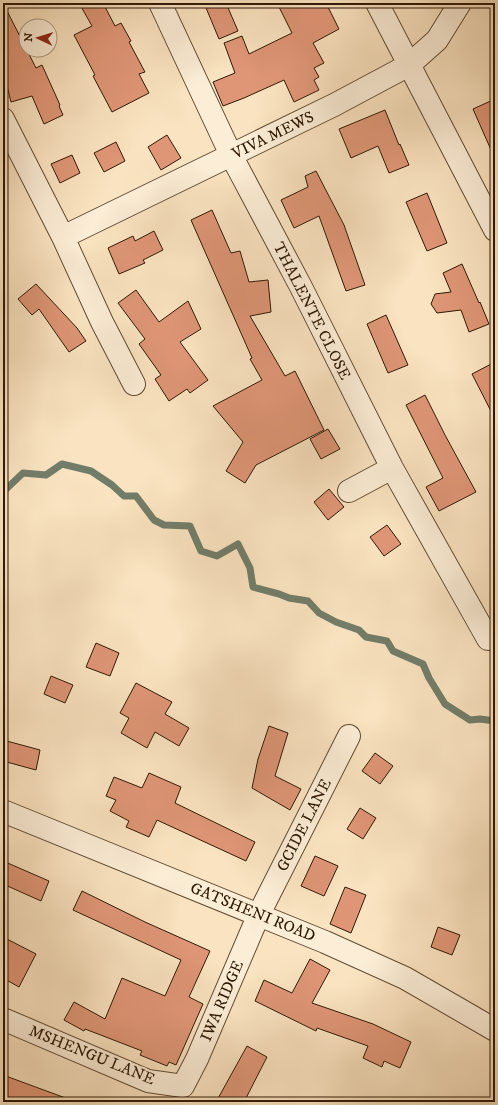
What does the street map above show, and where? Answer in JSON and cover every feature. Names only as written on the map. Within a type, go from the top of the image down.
[{"type":"street","name":"THALENTE CLOSE","points":[[160,3],[232,155],[301,287],[392,468],[488,639]]},
{"type":"street","points":[[377,3],[495,230]]},
{"type":"street","name":"VIVA MEWS","points":[[62,238],[334,105],[409,65],[437,40],[460,3]]},
{"type":"street","points":[[3,118],[102,322],[134,384]]},
{"type":"street","points":[[349,491],[392,468]]},
{"type":"street","name":"GCIDE LANE","points":[[259,914],[349,736]]},
{"type":"street","name":"GATSHENI ROAD","points":[[3,811],[325,942],[405,978],[495,1030]]},
{"type":"street","name":"IWA RIDGE","points":[[183,1086],[197,1059],[259,914]]},
{"type":"street","name":"MSHENGU LANE","points":[[3,1019],[148,1081],[183,1086]]},
{"type":"building","points":[[3,3],[18,33],[18,58],[31,58],[36,68],[42,65],[63,115],[44,124],[32,96],[11,102],[3,70]]},
{"type":"building","points":[[79,3],[103,3],[115,26],[121,23],[145,72],[139,74],[149,93],[112,112],[74,35],[92,26]]},
{"type":"building","points":[[204,3],[226,3],[238,31],[219,39]]},
{"type":"building","points":[[277,3],[326,3],[339,29],[313,43],[324,63],[314,68],[319,77],[314,80],[319,90],[294,102],[284,80],[223,106],[213,82],[235,73],[224,43],[242,36],[249,54],[292,33]]},
{"type":"building","points":[[495,99],[495,159],[473,109]]},
{"type":"building","points":[[385,110],[409,165],[389,173],[378,146],[351,158],[339,129]]},
{"type":"building","points":[[167,135],[181,158],[161,170],[148,147]]},
{"type":"building","points":[[116,142],[125,161],[104,172],[94,153]]},
{"type":"building","points":[[72,155],[80,173],[60,183],[51,164]]},
{"type":"building","points":[[316,171],[344,225],[365,285],[346,291],[319,216],[294,228],[281,200],[308,187],[305,176]]},
{"type":"building","points":[[427,193],[447,243],[427,251],[406,202]]},
{"type":"building","points":[[212,210],[231,253],[240,251],[249,282],[268,280],[271,312],[250,316],[285,376],[295,371],[324,430],[256,465],[245,483],[226,471],[243,442],[213,406],[262,380],[250,359],[252,358],[191,220]]},
{"type":"building","points":[[154,231],[163,250],[143,260],[145,263],[119,274],[108,248],[133,236],[135,241]]},
{"type":"building","points":[[462,264],[489,324],[469,332],[461,310],[437,313],[431,304],[435,294],[451,292],[443,273]]},
{"type":"building","points":[[36,284],[77,328],[86,341],[69,352],[39,309],[32,315],[18,299]]},
{"type":"building","points":[[136,290],[159,322],[188,301],[201,329],[180,342],[208,380],[190,393],[187,389],[169,401],[155,379],[161,375],[139,344],[145,339],[118,303]]},
{"type":"building","points":[[386,315],[408,365],[388,373],[367,324]]},
{"type":"building","points":[[495,362],[495,419],[472,374]]},
{"type":"building","points":[[425,395],[476,492],[439,511],[426,487],[443,478],[406,405]]},
{"type":"building","points":[[328,429],[340,449],[321,459],[310,439]]},
{"type":"building","points":[[329,489],[344,507],[328,520],[314,502]]},
{"type":"building","points":[[387,525],[401,544],[384,556],[370,537]]},
{"type":"building","points":[[96,643],[119,653],[110,676],[86,667]]},
{"type":"building","points":[[51,676],[73,685],[65,703],[44,694]]},
{"type":"building","points":[[136,683],[172,702],[165,714],[189,728],[179,746],[155,732],[147,748],[121,733],[129,718],[120,713]]},
{"type":"building","points":[[269,726],[288,733],[275,776],[301,789],[290,810],[252,788],[258,759]]},
{"type":"building","points":[[3,740],[40,750],[36,770],[3,761]]},
{"type":"building","points":[[375,753],[393,766],[380,784],[362,771]]},
{"type":"building","points":[[149,773],[181,787],[175,803],[255,842],[246,861],[157,820],[149,837],[126,827],[129,821],[110,811],[116,800],[106,796],[114,777],[142,788]]},
{"type":"building","points":[[360,808],[376,818],[363,839],[347,829]]},
{"type":"building","points":[[315,856],[338,866],[324,896],[301,886]]},
{"type":"building","points":[[3,861],[49,881],[41,901],[3,884]]},
{"type":"building","points":[[345,887],[366,895],[351,933],[330,924]]},
{"type":"building","points":[[82,891],[145,922],[210,951],[189,997],[203,1004],[176,1065],[169,1062],[167,1066],[140,1055],[142,1051],[85,1029],[84,1031],[64,1020],[74,1002],[105,1019],[122,978],[165,996],[181,960],[73,910]]},
{"type":"building","points":[[438,927],[460,935],[452,955],[431,947]]},
{"type":"building","points":[[3,937],[36,954],[19,987],[3,978]]},
{"type":"building","points":[[310,959],[330,970],[312,1003],[373,1024],[411,1042],[400,1068],[384,1061],[382,1067],[363,1058],[368,1046],[317,1028],[316,1031],[255,1001],[264,980],[292,993]]},
{"type":"building","points":[[247,1046],[267,1057],[244,1102],[216,1102]]},
{"type":"building","points":[[3,1075],[71,1100],[70,1102],[14,1102],[3,1098]]},
{"type":"waterway","points":[[3,492],[23,473],[46,475],[62,464],[91,471],[112,485],[124,496],[136,496],[154,520],[164,525],[190,526],[201,551],[217,556],[238,544],[250,568],[253,587],[289,598],[308,601],[319,613],[336,622],[359,630],[366,637],[387,641],[393,651],[423,664],[429,678],[445,704],[470,720],[480,719],[495,721]]}]
